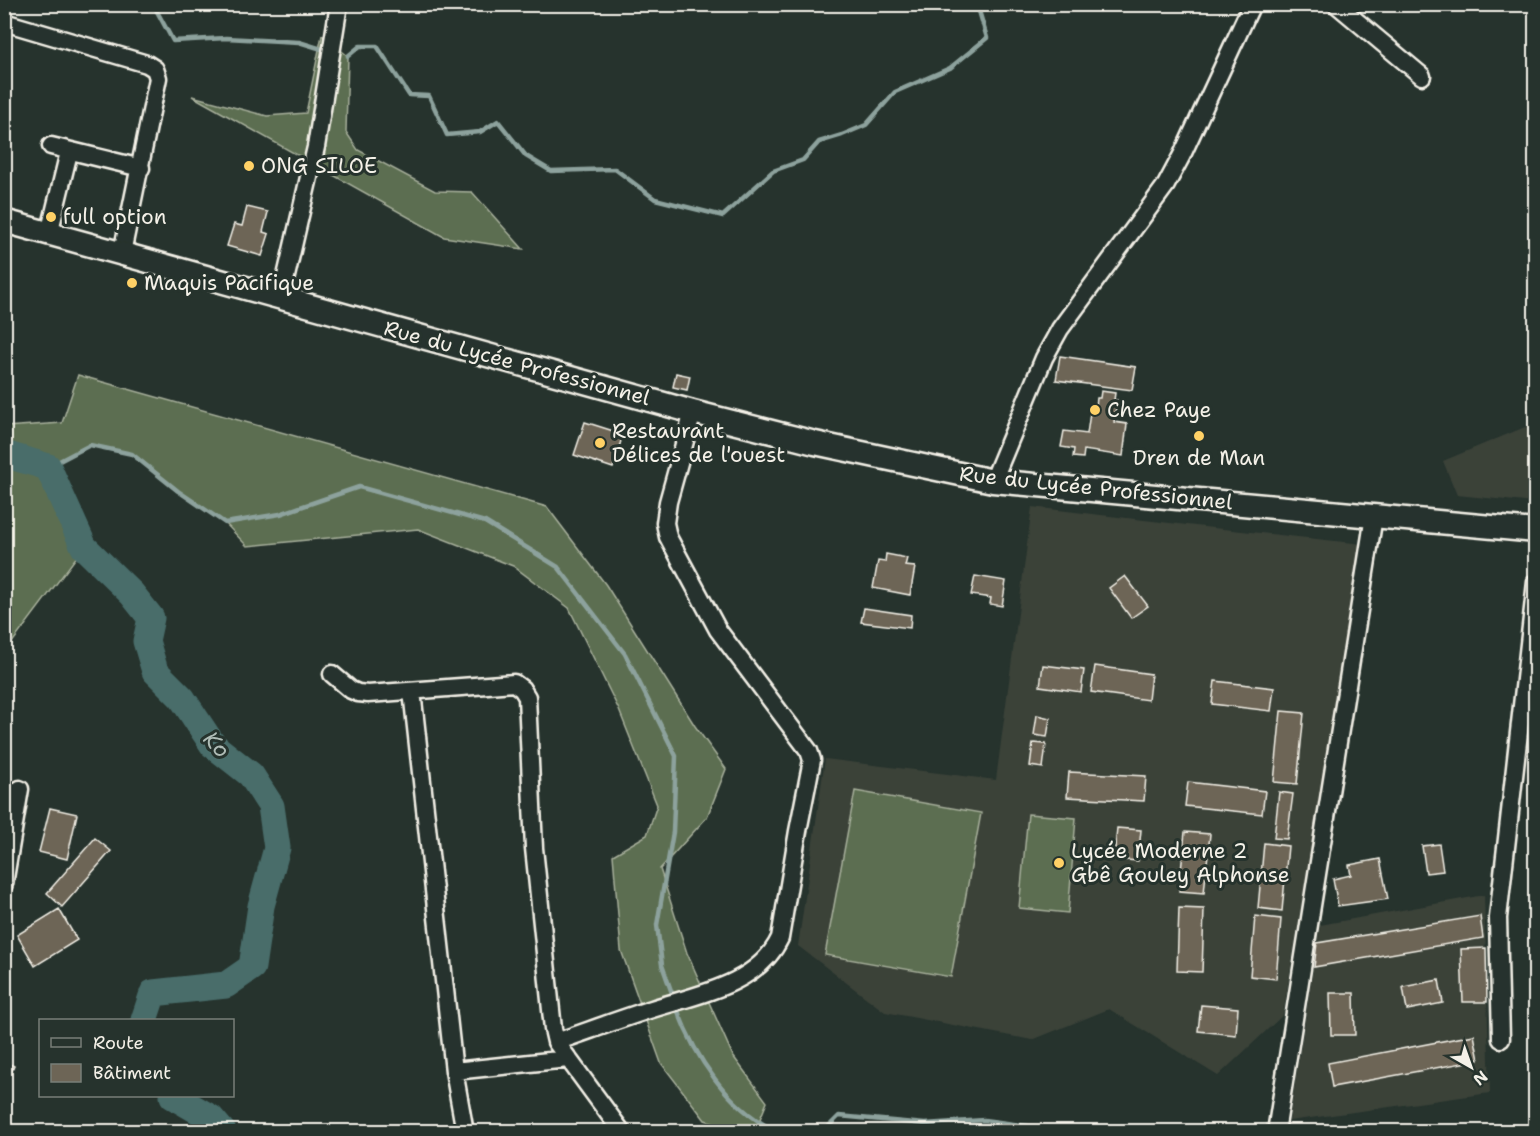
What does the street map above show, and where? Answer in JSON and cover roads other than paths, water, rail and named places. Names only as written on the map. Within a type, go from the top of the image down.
[{"type":"main road","name":"Rue du Lycée Professionnel","points":[[4,221],[693,411],[815,443],[993,481],[1536,531]]},
{"type":"street","points":[[281,298],[316,147],[339,4]]},
{"type":"street","points":[[993,481],[1044,358],[1060,329],[1166,186],[1252,4]]},
{"type":"street","points":[[1336,4],[1422,76]]},
{"type":"street","points":[[4,22],[147,64],[155,69],[158,78],[122,253]]},
{"type":"street","points":[[51,146],[141,168]]},
{"type":"street","points":[[49,234],[69,152]]},
{"type":"street","points":[[556,1042],[707,992],[740,978],[763,962],[780,938],[812,760],[809,751],[718,630],[668,537],[665,523],[668,502],[693,411]]},
{"type":"street","points":[[1276,1131],[1374,516]]},
{"type":"street","points":[[1501,1039],[1498,918],[1536,582]]},
{"type":"street","points":[[332,674],[358,693],[514,683],[522,689],[527,697],[534,848],[553,1029],[556,1042],[622,1131]]},
{"type":"street","points":[[412,691],[454,1071],[465,1131]]},
{"type":"street","points":[[4,884],[20,789]]},
{"type":"street","points":[[454,1071],[568,1059]]},
{"type":"waterway","points":[[153,4],[173,41],[226,38],[299,42],[325,50]]},
{"type":"waterway","points":[[348,56],[360,46],[377,46],[409,95],[429,96],[447,135],[480,132],[498,121],[526,156],[551,171],[615,169],[655,199],[723,216],[773,171],[803,160],[819,142],[866,125],[895,92],[950,68],[987,38],[977,4]]},
{"type":"waterway","points":[[48,467],[90,445],[132,454],[178,491],[225,523],[280,514],[359,487],[485,522],[558,567],[625,654],[676,756],[673,832],[657,925],[662,965],[674,999]]},
{"type":"waterway","name":"Ko","points":[[4,454],[48,467],[84,547],[132,594],[151,618],[146,641],[155,671],[182,698],[213,745],[251,775],[271,806],[277,848],[261,906],[252,967],[226,985],[153,993],[144,1019]]},
{"type":"waterway","points":[[676,1006],[692,1044],[715,1079],[744,1110],[778,1132]]},
{"type":"waterway","name":"Ko","points":[[175,1097],[211,1118],[223,1132]]},
{"type":"waterway","points":[[823,1132],[839,1116],[925,1124],[984,1120],[1072,1132]]},
{"type":"place","name":"ONG SILOE","points":[[249,166]]},
{"type":"place","name":"full option","points":[[51,217]]},
{"type":"place","name":"Maquis Pacifique","points":[[132,283]]},
{"type":"place","name":"Chez Paye","points":[[1095,410]]},
{"type":"place","name":"Dren de Man","points":[[1199,436]]},
{"type":"place","name":"Restaurant Délices de l'ouest","points":[[600,443]]},
{"type":"place","name":"Lycée Moderne 2 Gbê Gouley Alphonse","points":[[1059,863]]}]
